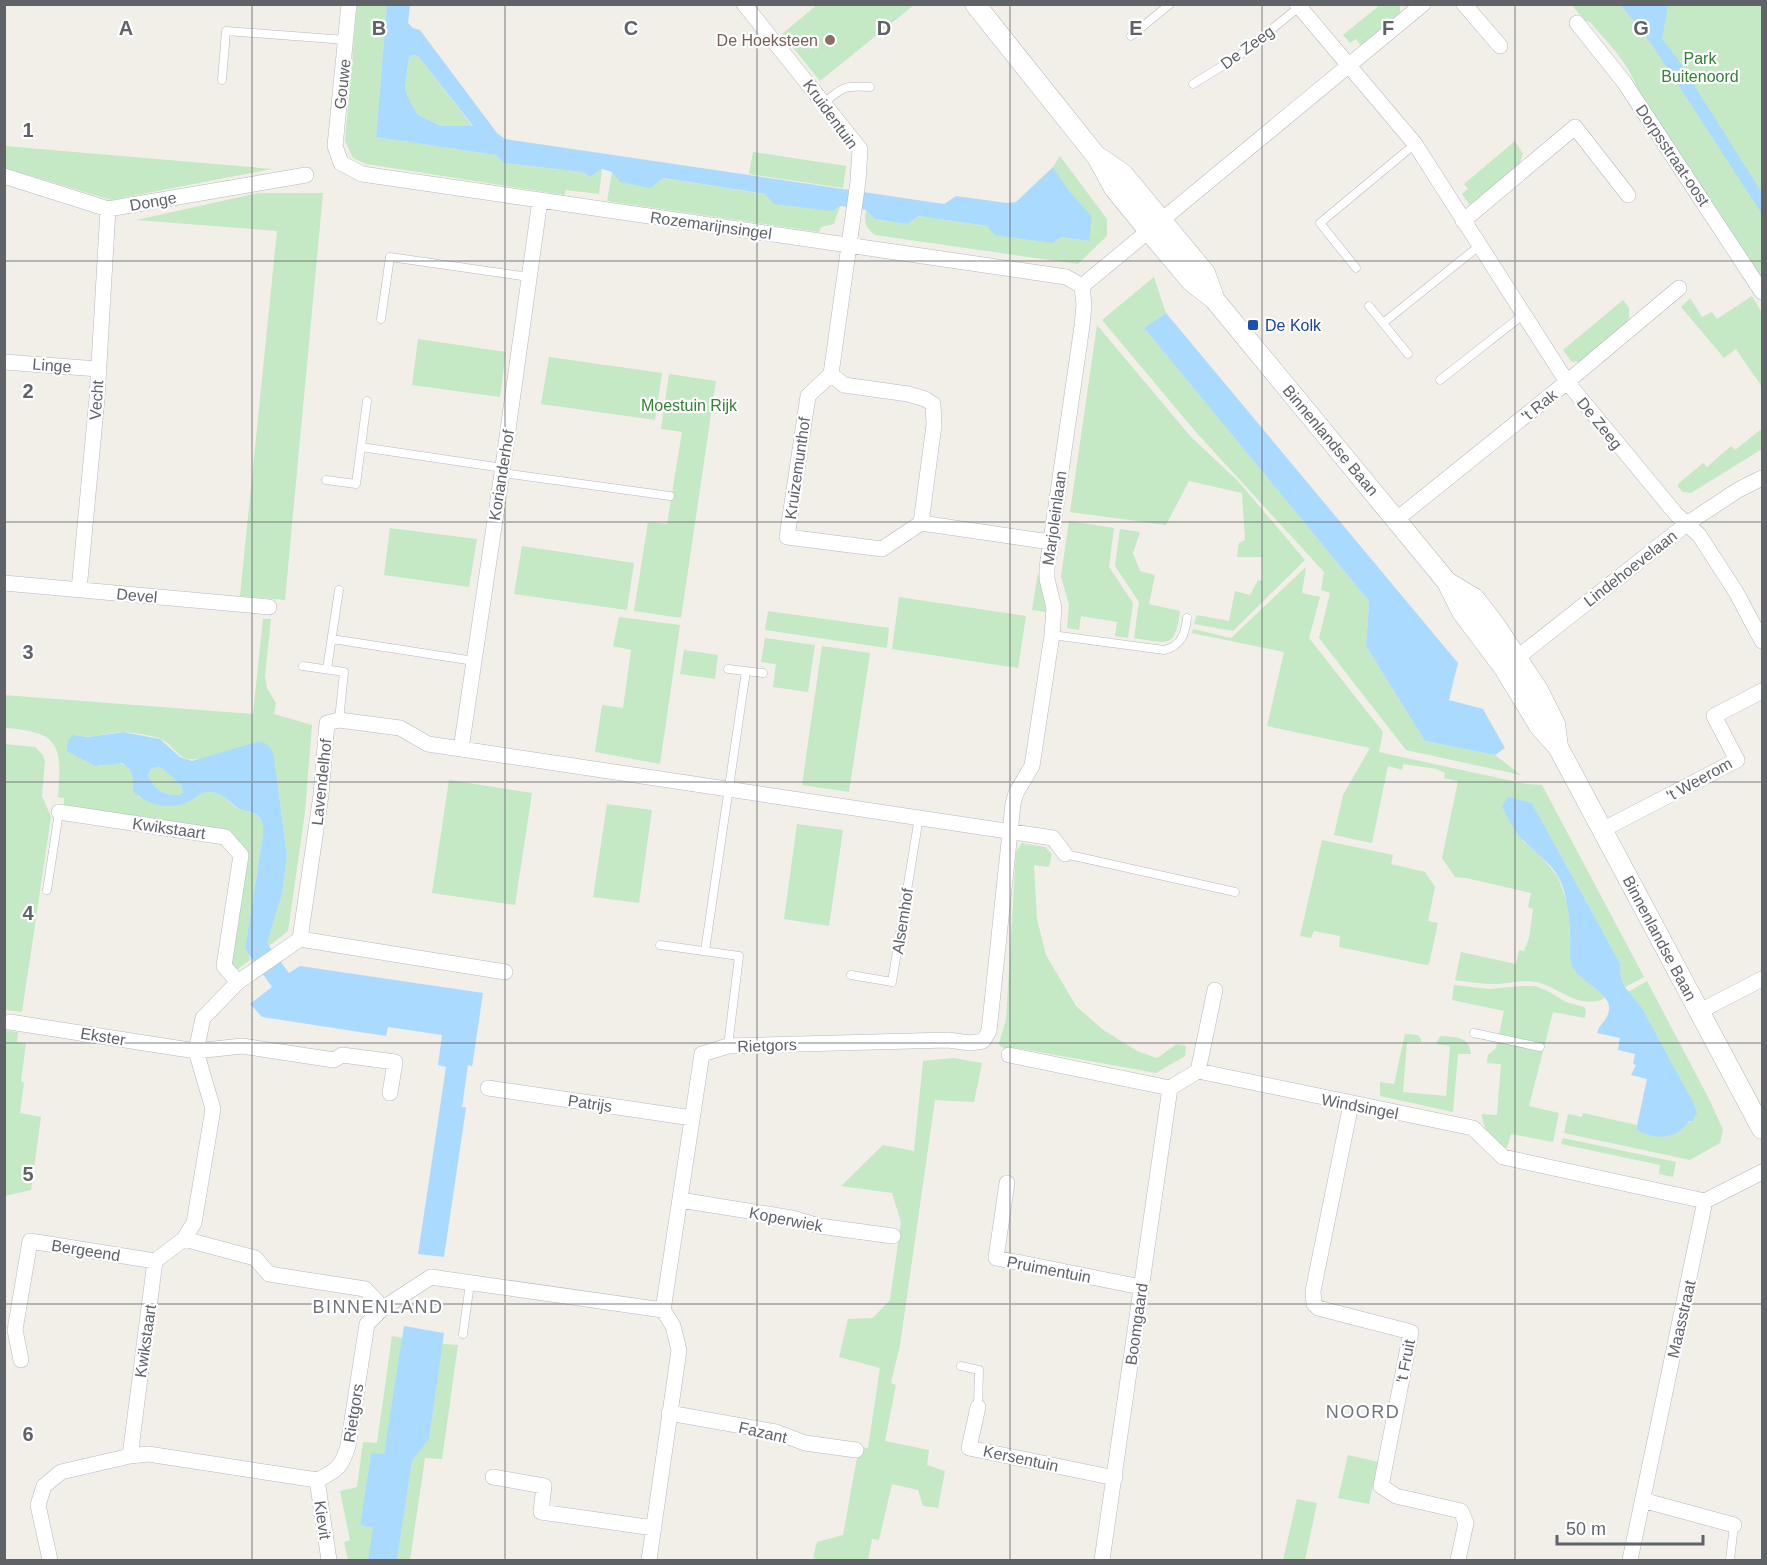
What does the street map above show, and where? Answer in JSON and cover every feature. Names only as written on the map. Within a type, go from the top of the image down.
[{"type":"street","name":"Gouwe","points":[[341,163],[335,146],[349,4]]},
{"type":"street","name":"Kruidentuin","points":[[744,4],[860,149],[849,245]]},
{"type":"street","name":"Binnenlandse Baan","points":[[975,4],[1097,157],[1114,188],[1155,226],[1191,280],[1214,299],[1447,582],[1462,612],[1510,663],[1540,727],[1558,747],[1762,1129]]},
{"type":"street","points":[[1082,286],[1423,4]]},
{"type":"street","points":[[1464,4],[1500,46]]},
{"type":"street","name":"De Zeeg","points":[[1298,6],[1416,144],[1567,382],[1676,514],[1699,535],[1736,592],[1762,642]]},
{"type":"street","name":"Dorpsstraat-oost","points":[[1577,23],[1624,82],[1762,292]]},
{"type":"street","points":[[1464,221],[1575,127],[1628,195]]},
{"type":"street","name":"Rozemarijnsingel","points":[[341,163],[362,174],[1065,277],[1082,286]]},
{"type":"street","name":"Donge","points":[[4,176],[108,209],[306,175]]},
{"type":"street","name":"Korianderhof","points":[[461,749],[503,470],[540,200]]},
{"type":"street","name":"Vecht","points":[[79,590],[99,369],[108,209]]},
{"type":"street","points":[[849,245],[831,374],[844,385],[908,394],[933,404],[934,425],[921,523],[1050,542]]},
{"type":"street","name":"Marjoleinlaan","points":[[983,1041],[989,1031],[1014,797],[1032,766],[1052,635],[1054,608],[1047,574],[1082,326],[1084,305],[1082,286]]},
{"type":"street","name":"'t Rak","points":[[1397,519],[1679,288]]},
{"type":"street","name":"Linge","points":[[4,362],[99,369]]},
{"type":"street","name":"Kruizemunthof","points":[[831,374],[808,396],[787,537],[882,549],[921,523]]},
{"type":"street","name":"Lindehoevelaan","points":[[1510,663],[1688,524],[1738,490],[1762,478]]},
{"type":"street","name":"Devel","points":[[4,584],[269,607]]},
{"type":"street","name":"'t Weerom","points":[[1602,830],[1737,760],[1714,716],[1762,691]]},
{"type":"street","name":"Lavendelhof","points":[[300,939],[321,795],[327,723],[339,720],[400,728],[428,744],[728,789]]},
{"type":"street","points":[[728,789],[1053,838],[1065,854]]},
{"type":"street","name":"Kwikstaart","points":[[59,812],[225,837],[241,855],[224,966],[238,982]]},
{"type":"street","points":[[155,1261],[184,1239],[194,1223],[213,1109],[196,1051],[203,1018],[238,982],[300,939],[505,972]]},
{"type":"street","points":[[1700,1011],[1762,979]]},
{"type":"street","points":[[1009,1055],[1170,1088],[1198,1071],[1215,990]]},
{"type":"street","name":"Ekster","points":[[10,1022],[196,1051]]},
{"type":"street","name":"Rietgors","points":[[317,1480],[334,1473],[344,1460],[367,1324],[382,1308],[431,1277],[663,1310],[702,1054],[728,1046],[983,1041]]},
{"type":"street","points":[[196,1051],[242,1046],[334,1060],[342,1055],[395,1062],[390,1093]]},
{"type":"street","name":"Windsingel","points":[[1198,1071],[1473,1128],[1503,1157],[1705,1201]]},
{"type":"street","name":"Patrijs","points":[[488,1088],[692,1118]]},
{"type":"street","name":"Boomgaard","points":[[1102,1560],[1170,1088]]},
{"type":"street","name":"'t Fruit","points":[[1351,1104],[1313,1291],[1314,1304],[1318,1308],[1411,1332],[1381,1486],[1396,1496],[1461,1510],[1466,1523],[1458,1560]]},
{"type":"street","points":[[1705,1201],[1762,1172]]},
{"type":"street","name":"Pruimentuin","points":[[1007,1183],[996,1258],[1141,1287]]},
{"type":"street","name":"Koperwiek","points":[[680,1200],[792,1218],[819,1226],[893,1236]]},
{"type":"street","name":"Maasstraat","points":[[1630,1560],[1705,1201]]},
{"type":"street","points":[[184,1239],[255,1258],[269,1274],[365,1289],[382,1308]]},
{"type":"street","name":"Bergeend","points":[[21,1360],[15,1330],[30,1241],[155,1261]]},
{"type":"street","name":"Kwikstaart","points":[[130,1456],[155,1261]]},
{"type":"street","points":[[649,1560],[679,1350],[673,1326],[663,1310]]},
{"type":"street","name":"Kersentuin","points":[[978,1407],[969,1448],[1115,1478]]},
{"type":"street","name":"Fazant","points":[[669,1413],[776,1432],[805,1443],[856,1450]]},
{"type":"street","points":[[50,1560],[38,1505],[44,1486],[61,1472],[148,1454],[317,1480]]},
{"type":"street","points":[[493,1477],[544,1486],[541,1512],[654,1527]]},
{"type":"street","name":"Kievit","points":[[317,1480],[329,1560]]},
{"type":"street","points":[[1642,1500],[1734,1525]]},
{"type":"lane","points":[[1131,36],[1170,4]]},
{"type":"lane","name":"De Zeeg","points":[[1193,84],[1240,55],[1298,6]]},
{"type":"lane","points":[[222,80],[226,31],[346,40]]},
{"type":"lane","points":[[824,103],[842,88],[852,85],[870,87]]},
{"type":"lane","points":[[1356,268],[1320,223],[1416,144]]},
{"type":"lane","points":[[1383,323],[1479,246]]},
{"type":"lane","points":[[381,319],[390,257],[529,277]]},
{"type":"lane","points":[[1369,306],[1408,354]]},
{"type":"lane","points":[[1440,380],[1524,314]]},
{"type":"lane","points":[[326,480],[356,484],[367,401]]},
{"type":"lane","points":[[361,447],[670,496]]},
{"type":"lane","points":[[327,669],[339,590]]},
{"type":"lane","points":[[1052,635],[1160,650],[1172,648],[1179,643],[1184,635],[1187,618]]},
{"type":"lane","points":[[332,639],[474,661]]},
{"type":"lane","points":[[303,666],[344,672],[339,720]]},
{"type":"lane","points":[[728,669],[763,673]]},
{"type":"lane","points":[[705,951],[746,671]]},
{"type":"lane","name":"Kwikstaart","points":[[47,890],[59,812]]},
{"type":"lane","name":"Alsemhof","points":[[851,975],[892,982],[919,817]]},
{"type":"lane","points":[[1065,854],[1235,892]]},
{"type":"lane","points":[[660,945],[739,956],[728,1046]]},
{"type":"lane","points":[[1474,1033],[1540,1047]]},
{"type":"lane","points":[[463,1334],[470,1283]]},
{"type":"lane","points":[[961,1366],[980,1370],[978,1407]]},
{"type":"lane","points":[[1730,1560],[1734,1525]]},
{"type":"green space","name":"De Hoeksteen","points":[[818,4],[914,5],[820,81],[782,34]]},
{"type":"green space","points":[[357,5],[387,5],[376,137],[497,155],[504,163],[582,172],[590,177],[602,169],[599,194],[566,190],[564,195],[366,164],[353,158],[345,141]]},
{"type":"green space","points":[[1380,5],[1400,5],[1400,14],[1362,47],[1356,39],[1350,43],[1343,35]]},
{"type":"green space","name":"Park Buitenoord","points":[[1572,5],[1762,5],[1762,279],[1639,92],[1624,64],[1590,22],[1585,21]]},
{"type":"green space","points":[[413,55],[418,56],[473,127],[441,126],[418,115],[405,88],[409,58]]},
{"type":"green space","points":[[1515,141],[1523,154],[1518,167],[1475,202],[1469,204],[1462,194],[1468,189],[1464,184]]},
{"type":"green space","points":[[5,146],[272,169],[111,200],[5,168]]},
{"type":"green space","points":[[753,152],[846,166],[843,188],[749,174]]},
{"type":"green space","points":[[1060,156],[1107,219],[1107,236],[1078,264],[875,235],[866,224],[866,210],[874,219],[908,224],[918,216],[1088,241],[1070,192],[1053,167]]},
{"type":"green space","points":[[612,172],[840,206],[834,224],[821,227],[819,232],[607,201]]},
{"type":"green space","points":[[258,193],[323,193],[285,600],[240,596],[277,231],[136,220]]},
{"type":"green space","points":[[1154,277],[1166,313],[1144,328],[1369,601],[1366,646],[1425,741],[1495,755],[1521,775],[1406,750],[1319,638],[1330,593],[1321,590],[1324,572],[1195,431],[1102,320]]},
{"type":"green space","points":[[1752,296],[1762,313],[1762,387],[1736,349],[1724,358],[1681,307],[1690,298],[1702,317],[1712,312],[1717,319]]},
{"type":"green space","points":[[1623,300],[1629,308],[1629,320],[1581,361],[1572,362],[1563,350]]},
{"type":"green space","points":[[1097,325],[1191,437],[1237,480],[1305,560],[1233,631],[1194,624],[1197,615],[1229,621],[1235,591],[1250,595],[1258,580],[1263,581],[1262,557],[1237,557],[1239,543],[1245,540],[1242,493],[1189,481],[1166,525],[1070,512]]},
{"type":"green space","points":[[418,339],[506,352],[500,397],[412,385]]},
{"type":"green space","points":[[549,357],[662,373],[655,420],[541,404]]},
{"type":"green space","name":"Moestuin Rijk","points":[[669,374],[716,381],[681,618],[634,611],[648,522],[667,524],[682,432],[661,429]]},
{"type":"green space","points":[[1760,430],[1762,449],[1691,493],[1683,492],[1678,487],[1678,484],[1703,463],[1707,467],[1731,446],[1735,450]]},
{"type":"green space","points":[[1069,521],[1114,528],[1109,567],[1133,603],[1128,638],[1115,636],[1117,622],[1081,616],[1079,630],[1067,628],[1069,605],[1061,576]]},
{"type":"green space","points":[[390,528],[477,539],[469,587],[384,575]]},
{"type":"green space","points":[[1120,529],[1140,532],[1133,553],[1140,571],[1155,575],[1149,604],[1180,611],[1175,632],[1168,641],[1134,638],[1139,602],[1115,566]]},
{"type":"green space","points":[[522,546],[634,563],[627,610],[514,594]]},
{"type":"green space","points":[[1306,567],[1302,593],[1320,597],[1309,638],[1383,732],[1379,752],[1526,784],[1542,785],[1644,977],[1625,987],[1621,978],[1620,963],[1532,803],[1523,841],[1544,860],[1558,877],[1568,905],[1571,958],[1594,988],[1607,997],[1597,1001],[1579,1000],[1531,981],[1498,984],[1455,980],[1461,952],[1516,964],[1519,950],[1524,951],[1529,938],[1533,909],[1528,907],[1531,893],[1455,877],[1442,858],[1458,781],[1444,778],[1445,773],[1437,769],[1403,764],[1402,770],[1388,766],[1372,843],[1334,835],[1343,795],[1370,748],[1267,726],[1284,652],[1192,633],[1193,629],[1231,638]]},
{"type":"green space","points":[[1038,572],[1046,612],[1032,610]]},
{"type":"green space","points":[[899,597],[1026,616],[1018,668],[892,649]]},
{"type":"green space","points":[[768,611],[889,628],[887,648],[765,630]]},
{"type":"green space","points":[[619,617],[680,625],[660,764],[595,752],[602,705],[623,708],[631,650],[613,646]]},
{"type":"green space","points":[[263,619],[271,619],[265,676],[267,688],[276,703],[274,714],[312,725],[305,812],[288,931],[269,946],[266,943],[282,894],[287,856],[274,756],[187,759],[159,738],[152,736],[123,732],[87,737],[76,735],[99,766],[117,762],[127,766],[134,777],[138,797],[157,803],[176,805],[204,793],[215,791],[237,808],[254,813],[260,819],[263,835],[245,949],[251,959],[237,970],[232,964],[249,855],[230,830],[64,805],[64,798],[58,797],[59,764],[54,744],[37,733],[5,728],[4,695],[253,714]]},
{"type":"green space","points":[[765,638],[815,645],[808,692],[773,687],[776,664],[761,662]]},
{"type":"green space","points":[[822,646],[870,653],[849,792],[802,785]]},
{"type":"green space","points":[[684,650],[718,655],[715,679],[680,674]]},
{"type":"green space","points":[[5,744],[35,747],[43,755],[45,761],[42,796],[51,817],[22,1012],[6,1010],[5,1024]]},
{"type":"green space","points":[[162,768],[182,786],[183,792],[179,795],[168,794],[156,788],[148,775],[151,769]]},
{"type":"green space","points":[[449,780],[532,793],[515,905],[432,893]]},
{"type":"green space","points":[[607,804],[652,810],[639,903],[593,897]]},
{"type":"green space","points":[[797,824],[843,830],[829,926],[784,919]]},
{"type":"green space","points":[[1322,840],[1393,855],[1391,864],[1425,872],[1435,887],[1428,921],[1438,923],[1429,964],[1339,947],[1340,936],[1314,931],[1311,938],[1300,936]]},
{"type":"green space","points":[[1022,843],[1045,847],[1052,854],[1049,867],[1034,865],[1037,919],[1046,955],[1076,1006],[1102,1029],[1137,1051],[1157,1058],[1177,1044],[1186,1046],[1185,1056],[1156,1073],[1017,1048],[1008,1050],[1000,1046],[1006,1020],[1016,852]]},
{"type":"green space","points":[[1647,981],[1723,1130],[1720,1143],[1690,1160],[1564,1133],[1568,1114],[1582,1117],[1583,1113],[1637,1125],[1636,1130],[1692,1122],[1691,1098],[1642,1008],[1628,992]]},
{"type":"green space","points":[[1454,985],[1489,989],[1534,986],[1566,1002],[1584,1007],[1586,1010],[1585,1018],[1553,1012],[1529,1106],[1559,1113],[1553,1142],[1511,1134],[1507,1148],[1497,1143],[1489,1135],[1482,1114],[1497,1115],[1501,1064],[1487,1063],[1488,1055],[1496,1048],[1504,1011],[1452,1000]]},
{"type":"green space","points":[[5,1030],[18,1032],[17,1042],[26,1043],[20,1113],[41,1117],[31,1190],[5,1196]]},
{"type":"green space","points":[[1405,1034],[1418,1035],[1421,1042],[1407,1042],[1403,1092],[1446,1096],[1450,1046],[1436,1044],[1440,1036],[1461,1039],[1468,1044],[1471,1054],[1458,1054],[1453,1112],[1380,1096],[1380,1082],[1394,1084]]},
{"type":"green space","points":[[954,1058],[982,1063],[974,1102],[935,1100],[900,1345],[891,1383],[896,1385],[885,1441],[929,1450],[927,1465],[945,1471],[938,1508],[923,1506],[918,1490],[892,1484],[879,1540],[872,1539],[868,1560],[813,1558],[817,1542],[843,1535],[859,1447],[868,1448],[880,1368],[839,1357],[848,1319],[873,1318],[890,1300],[901,1222],[892,1193],[841,1186],[883,1145],[914,1151],[923,1061]]},
{"type":"green space","points":[[1563,1138],[1676,1162],[1673,1177],[1659,1174],[1660,1165],[1561,1144]]},
{"type":"green space","points":[[392,1336],[403,1338],[384,1455],[371,1453],[360,1525],[374,1528],[368,1560],[348,1560],[344,1542],[350,1540],[340,1491],[357,1487],[363,1442],[377,1443]]},
{"type":"green space","points":[[442,1344],[458,1345],[442,1459],[425,1458],[410,1560],[397,1560],[412,1460],[429,1439]]},
{"type":"green space","points":[[1348,1455],[1378,1462],[1369,1504],[1338,1498]]},
{"type":"green space","points":[[1297,1499],[1317,1503],[1305,1560],[1283,1560]]},
{"type":"water","points":[[387,5],[410,5],[408,23],[420,30],[497,133],[505,139],[944,204],[956,196],[1007,203],[1016,202],[1053,167],[1070,192],[1092,217],[1089,241],[1061,237],[1053,243],[995,235],[987,226],[918,216],[908,224],[874,219],[866,210],[840,206],[832,211],[774,204],[765,194],[663,178],[650,188],[620,182],[612,172],[602,169],[590,177],[582,172],[504,163],[496,155],[376,137]],"holes":[[[413,55],[418,56],[473,126],[441,126],[418,115],[405,88],[409,58]]]},
{"type":"water","points":[[1621,5],[1668,5],[1662,39],[1677,58],[1762,193],[1762,214],[1653,46]]},
{"type":"water","points":[[1166,313],[1458,663],[1449,700],[1483,709],[1505,748],[1495,755],[1425,741],[1366,646],[1369,601],[1144,328]]},
{"type":"water","points":[[123,732],[160,739],[180,757],[192,761],[257,742],[266,744],[274,756],[287,856],[282,894],[267,943],[289,973],[300,966],[483,993],[444,1257],[418,1254],[446,1067],[438,1065],[442,1035],[388,1027],[386,1036],[262,1017],[250,1004],[272,987],[245,949],[263,835],[260,819],[254,813],[238,808],[215,792],[203,793],[179,805],[164,806],[150,802],[133,791],[131,772],[122,763],[95,766],[67,751],[68,741],[73,735],[88,737]],"holes":[[[162,768],[182,786],[183,792],[179,795],[160,791],[150,780],[148,775],[151,769]]]},
{"type":"water","points":[[1508,797],[1532,803],[1620,963],[1621,978],[1625,987],[1642,1008],[1691,1098],[1697,1113],[1692,1122],[1689,1121],[1672,1135],[1658,1137],[1636,1130],[1647,1079],[1631,1075],[1636,1065],[1633,1064],[1635,1054],[1618,1050],[1620,1038],[1597,1033],[1607,1016],[1608,1003],[1606,998],[1578,974],[1572,965],[1568,914],[1562,885],[1552,868],[1524,841],[1512,825],[1502,806]]},
{"type":"water","points":[[404,1326],[444,1333],[429,1439],[412,1461],[397,1560],[368,1560],[373,1528],[360,1525],[371,1453],[384,1454]]},
{"type":"pier","points":[[468,1065],[475,1067],[469,1107],[462,1107]]},
{"type":"place","name":"De Hoeksteen","points":[[830,40]]},
{"type":"place","name":"De Kolk","points":[[1253,325]]},
{"type":"district","name":"BINNENLAND","points":[[378,1307]]},
{"type":"district","name":"NOORD","points":[[1363,1412]]}]
